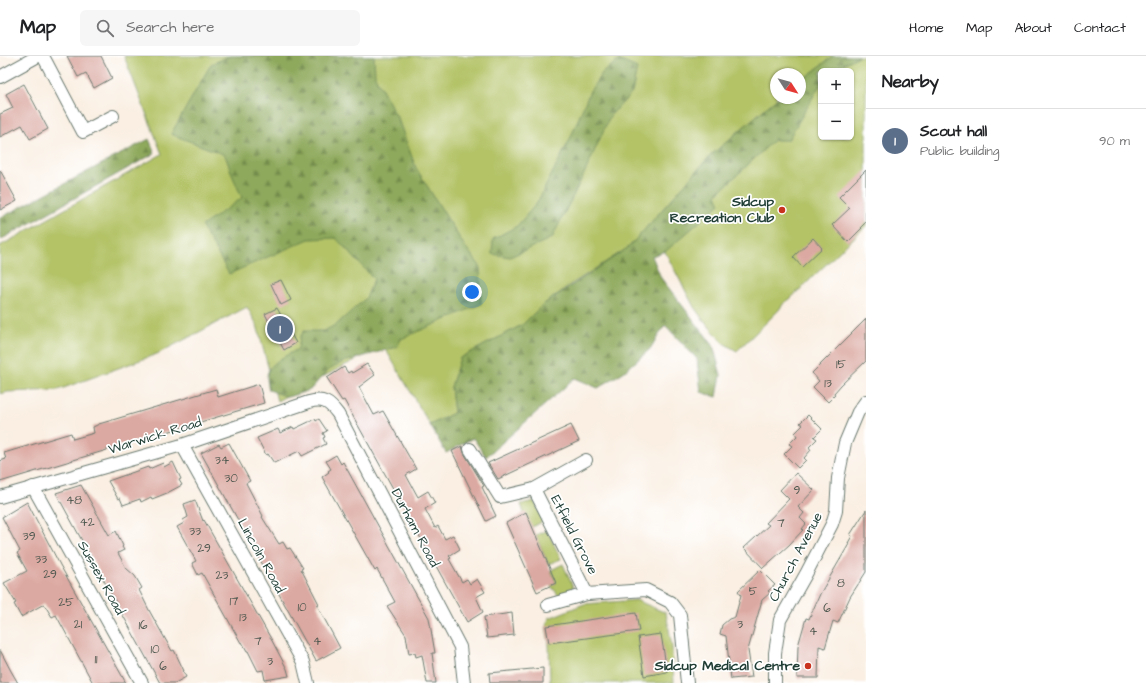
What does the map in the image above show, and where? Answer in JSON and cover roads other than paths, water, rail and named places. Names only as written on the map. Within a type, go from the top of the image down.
[{"type":"street","points":[[0,77],[38,56]]},
{"type":"street","points":[[43,56],[83,132],[113,116]]},
{"type":"street","name":"Warwick Road","points":[[0,497],[182,445],[318,400]]},
{"type":"street","name":"Durham Road","points":[[318,400],[327,403],[338,414],[460,647],[464,683]]},
{"type":"street","name":"Church Avenue","points":[[775,683],[775,653],[780,620],[809,569],[832,524],[836,512],[838,478],[845,443],[858,412],[866,401]]},
{"type":"street","name":"Lincoln Road","points":[[182,445],[303,662],[308,683]]},
{"type":"street","name":"Etfield Grove","points":[[470,449],[500,497],[534,489],[586,460]]},
{"type":"street","name":"Sussex Road","points":[[33,487],[142,683]]},
{"type":"street","name":"Etfield Grove","points":[[534,489],[587,594]]},
{"type":"street","name":"Etfield Grove","points":[[548,605],[587,594],[646,590],[670,602],[680,615],[687,683]]},
{"type":"place","name":"Sidcup Recreation Club","points":[[782,210]]},
{"type":"place","name":"Scout hall","points":[[280,329]]},
{"type":"place","name":"Sidcup Medical Centre","points":[[808,666]]}]
